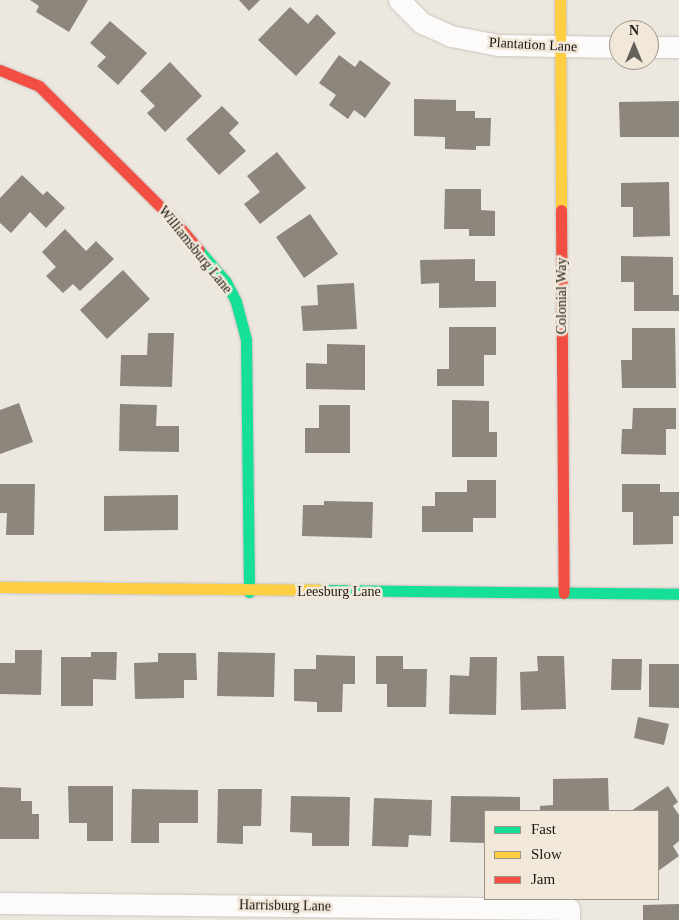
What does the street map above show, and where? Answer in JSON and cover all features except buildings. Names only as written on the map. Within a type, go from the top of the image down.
[{"type":"street","name":"Plantation Lane","points":[[399,0],[422,23],[451,36],[498,46],[609,47]]},
{"type":"street","name":"Colonial Way","points":[[560,0],[564,593]]},
{"type":"street","points":[[659,47],[679,47]]},
{"type":"street","name":"Williamsburg Lane","points":[[0,70],[39,86],[171,217],[226,282],[236,302],[246,340],[249,592]]},
{"type":"street","name":"Leesburg Lane","points":[[0,587],[249,592],[679,594]]},
{"type":"street","name":"Harrisburg Lane","points":[[0,903],[569,915]]},
{"type":"traffic: fast","points":[[199,250],[226,282],[236,302],[246,340],[249,592]]},
{"type":"traffic: fast","points":[[318,590],[679,594]]},
{"type":"traffic: slow","points":[[560,0],[561,210]]},
{"type":"traffic: slow","points":[[0,587],[318,590]]},
{"type":"traffic: jam","points":[[0,70],[39,86],[171,217],[199,250]]},
{"type":"traffic: jam","points":[[561,210],[564,593]]}]
